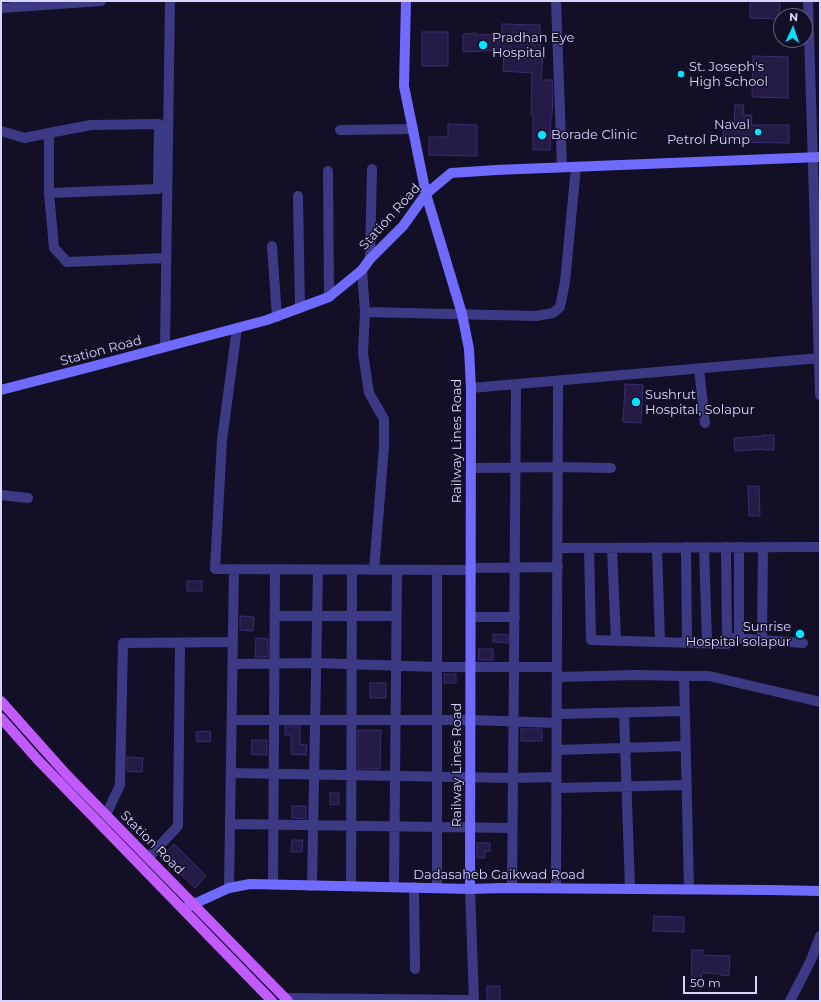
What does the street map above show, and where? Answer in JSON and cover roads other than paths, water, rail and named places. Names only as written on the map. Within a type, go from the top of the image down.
[{"type":"main road","name":"Station Road","points":[[1,701],[66,774],[287,1000]]},
{"type":"main road","name":"Station Road","points":[[1,718],[36,759],[272,1001]]},
{"type":"street","points":[[1,8],[101,1]]},
{"type":"street","points":[[165,347],[170,1]]},
{"type":"street","name":"Railway Lines Road","points":[[406,1],[404,86],[426,194],[462,314],[469,349],[471,388],[470,889]]},
{"type":"street","points":[[556,1],[562,168]]},
{"type":"street","points":[[808,1],[816,157],[820,395]]},
{"type":"street","points":[[1,131],[25,138],[91,125],[159,124],[158,189],[49,193]]},
{"type":"street","points":[[340,130],[413,129]]},
{"type":"street","points":[[49,133],[49,193],[54,248],[67,262],[166,258]]},
{"type":"street","name":"Station Road","points":[[1,390],[277,317],[329,298],[362,270],[370,259],[402,226],[426,194],[451,174],[496,170],[816,157]]},
{"type":"street","points":[[365,312],[536,316],[553,313],[560,307],[565,282],[576,167]]},
{"type":"street","points":[[370,259],[372,169]]},
{"type":"street","points":[[328,171],[329,298]]},
{"type":"street","points":[[298,196],[300,308]]},
{"type":"street","points":[[272,246],[277,317]]},
{"type":"street","points":[[362,270],[365,312],[363,353],[370,393],[384,419],[384,446],[374,570]]},
{"type":"street","points":[[237,328],[222,440],[215,569],[437,570],[558,567]]},
{"type":"street","points":[[471,388],[819,358]]},
{"type":"street","points":[[699,368],[705,423]]},
{"type":"street","points":[[556,888],[558,381]]},
{"type":"street","points":[[512,888],[516,384]]},
{"type":"street","points":[[471,468],[610,468]]},
{"type":"street","points":[[1,495],[28,498]]},
{"type":"street","points":[[686,547],[687,642]]},
{"type":"street","points":[[704,547],[707,643]]},
{"type":"street","points":[[589,548],[591,640],[727,644],[726,547]]},
{"type":"street","points":[[739,547],[739,639]]},
{"type":"street","points":[[762,640],[763,547]]},
{"type":"street","points":[[558,548],[820,547]]},
{"type":"street","points":[[612,548],[616,640]]},
{"type":"street","points":[[657,548],[660,642]]},
{"type":"street","points":[[229,888],[234,570]]},
{"type":"street","points":[[273,885],[275,570]]},
{"type":"street","points":[[312,886],[318,570]]},
{"type":"street","points":[[351,886],[352,570]]},
{"type":"street","points":[[394,887],[397,570]]},
{"type":"street","points":[[437,570],[437,888]]},
{"type":"street","points":[[275,616],[396,616]]},
{"type":"street","points":[[471,617],[515,617]]},
{"type":"street","points":[[727,640],[732,638],[803,643]]},
{"type":"street","points":[[106,815],[120,785],[123,643],[233,642]]},
{"type":"street","points":[[148,858],[178,826],[180,643]]},
{"type":"street","points":[[233,664],[316,663],[437,667],[557,666]]},
{"type":"street","points":[[557,677],[636,675],[708,676],[820,702]]},
{"type":"street","points":[[684,676],[689,889]]},
{"type":"street","points":[[232,720],[470,720],[514,722],[624,713],[685,711]]},
{"type":"street","points":[[624,713],[630,889]]},
{"type":"street","points":[[557,750],[686,746]]},
{"type":"street","points":[[231,773],[471,776],[513,778],[556,777]]},
{"type":"street","points":[[556,788],[687,785]]},
{"type":"street","points":[[230,824],[512,828]]},
{"type":"street","name":"Dadasaheb Gaikwad Road","points":[[183,909],[229,888],[250,884],[470,889],[556,888],[820,891]]},
{"type":"street","points":[[414,887],[415,969]]},
{"type":"street","points":[[287,1000],[474,1001],[470,889]]},
{"type":"street","points":[[790,1001],[811,960],[820,936]]},
{"type":"place","name":"Pradhan Eye Hospital","points":[[483,45]]},
{"type":"place","name":"St. Joseph's High School","points":[[681,74]]},
{"type":"place","name":"Naval Petrol Pump","points":[[758,132]]},
{"type":"place","name":"Borade Clinic","points":[[542,135]]},
{"type":"place","name":"Sushrut Hospital, Solapur","points":[[636,402]]},
{"type":"place","name":"Sunrise Hospital solapur","points":[[800,634]]}]
